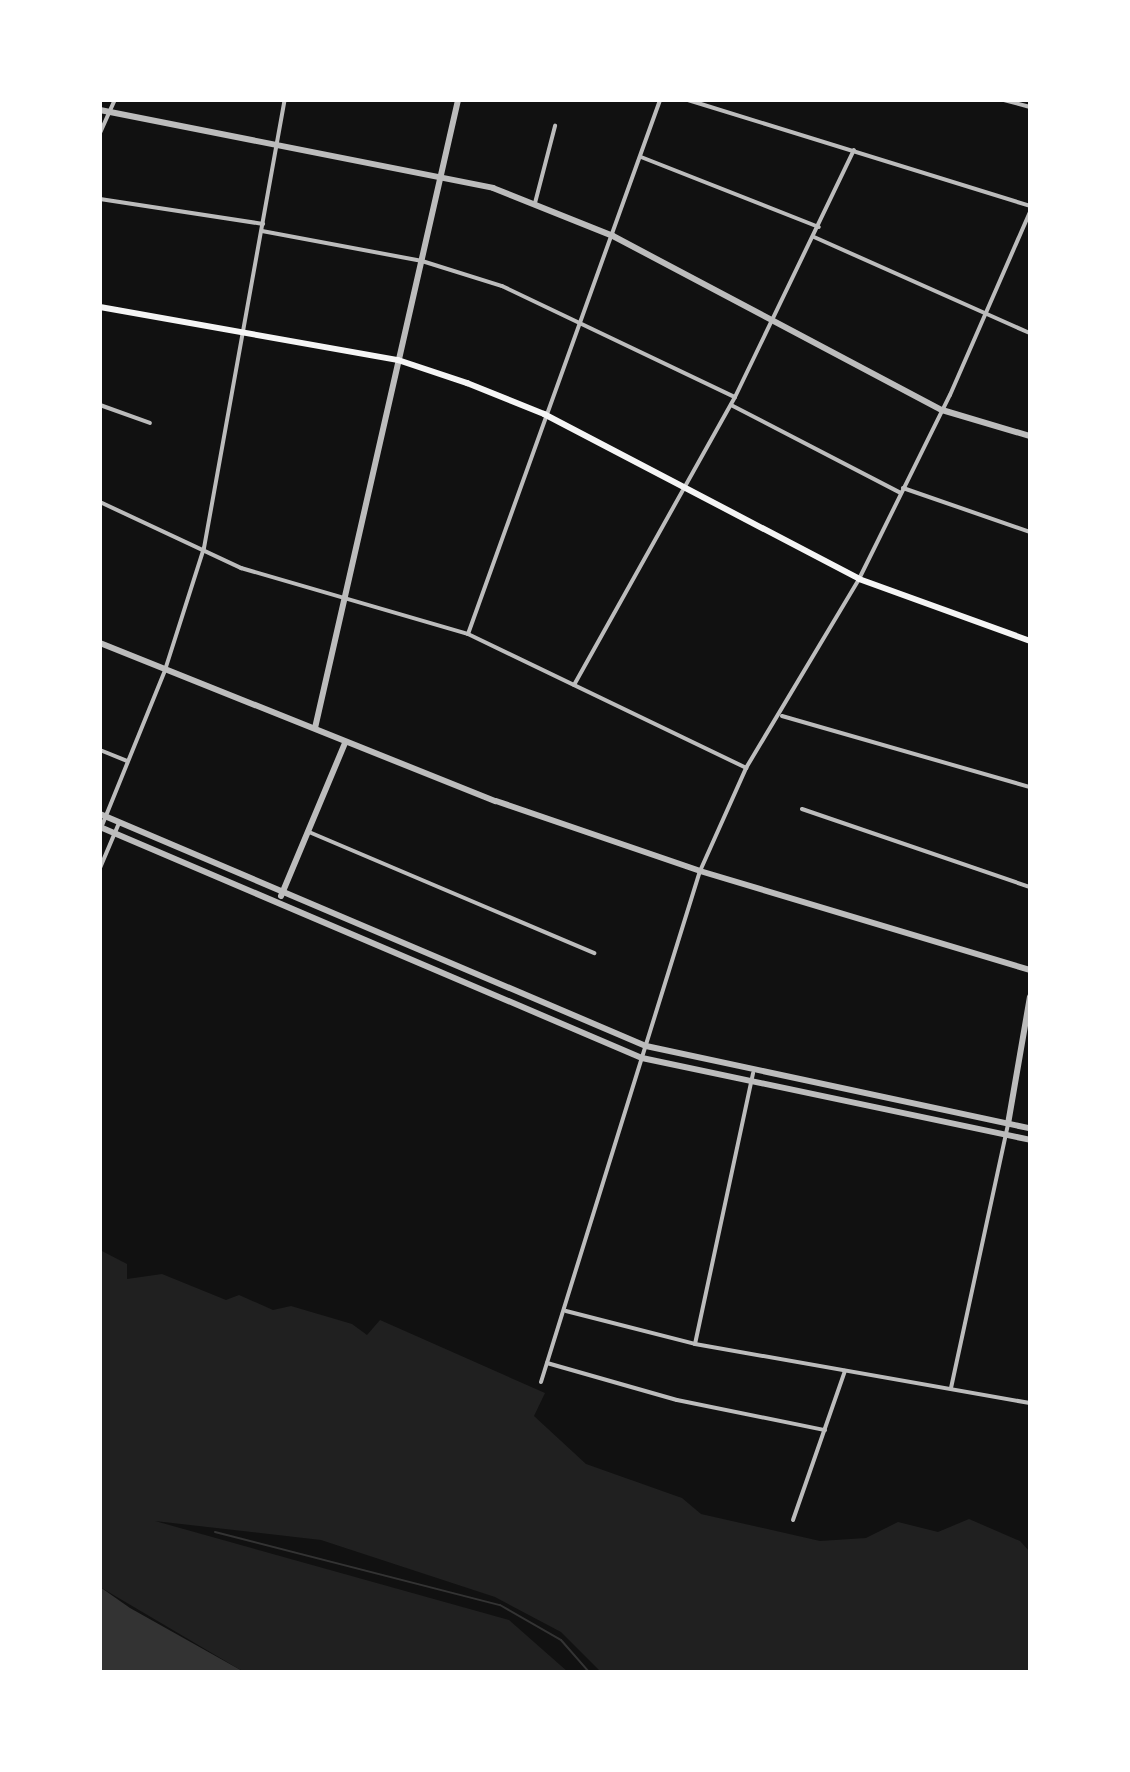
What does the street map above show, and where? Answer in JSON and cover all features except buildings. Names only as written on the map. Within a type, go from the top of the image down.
[{"type":"main road","points":[[100,307],[245,330],[398,360],[544,414],[686,485],[859,579],[1030,641]]},
{"type":"street","points":[[100,133],[115,100]]},
{"type":"street","points":[[285,100],[204,548],[165,670],[103,815],[101,827],[642,1058],[751,1084],[1030,1140]]},
{"type":"street","points":[[315,728],[458,100]]},
{"type":"street","points":[[468,634],[544,414],[613,236],[660,100]]},
{"type":"street","points":[[688,100],[1030,206]]},
{"type":"street","points":[[1004,100],[1030,107]]},
{"type":"street","points":[[100,110],[443,175],[535,203],[613,236],[776,318],[942,410],[1030,436]]},
{"type":"street","points":[[535,203],[555,126]]},
{"type":"street","points":[[574,685],[731,405],[776,318],[854,150]]},
{"type":"street","points":[[641,157],[819,227]]},
{"type":"street","points":[[100,199],[263,224]]},
{"type":"street","points":[[541,1382],[700,871],[746,768],[781,716],[859,579],[986,317],[1030,212]]},
{"type":"street","points":[[262,231],[422,261],[502,286],[579,320],[735,397]]},
{"type":"street","points":[[814,237],[986,317],[1030,333]]},
{"type":"street","points":[[100,405],[150,423]]},
{"type":"street","points":[[731,405],[902,491],[1030,532]]},
{"type":"street","points":[[100,502],[204,548],[241,568],[345,595],[468,634],[746,768]]},
{"type":"street","points":[[100,643],[315,728],[345,743],[700,871],[1030,970]]},
{"type":"street","points":[[781,716],[1030,787]]},
{"type":"street","points":[[278,903],[345,743]]},
{"type":"street","points":[[100,750],[128,762]]},
{"type":"street","points":[[802,809],[1030,887]]},
{"type":"street","points":[[103,815],[646,1046],[753,1073],[1030,1128]]},
{"type":"street","points":[[100,868],[119,823]]},
{"type":"street","points":[[307,831],[594,953]]},
{"type":"street","points":[[951,1389],[1008,1124],[1030,997]]},
{"type":"street","points":[[695,1344],[753,1073]]},
{"type":"street","points":[[565,1310],[695,1344],[1030,1403]]},
{"type":"street","points":[[547,1363],[677,1400],[825,1430]]},
{"type":"street","points":[[793,1520],[845,1370]]},
{"type":"shaded area","points":[[100,1250],[127,1264],[127,1279],[162,1274],[226,1300],[239,1295],[273,1310],[291,1306],[352,1324],[367,1335],[380,1320],[545,1393],[534,1416],[586,1464],[682,1498],[701,1514],[820,1541],[866,1538],[898,1522],[938,1532],[969,1519],[1020,1541],[1030,1552],[1030,1672],[601,1672],[561,1632],[495,1597],[321,1540],[155,1521],[509,1620],[568,1672],[244,1672],[100,1587]]},
{"type":"shaded area","points":[[100,1587],[130,1608],[244,1672],[100,1672]]},
{"type":"waterway","points":[[215,1532],[500,1605],[561,1640],[589,1672]]}]
